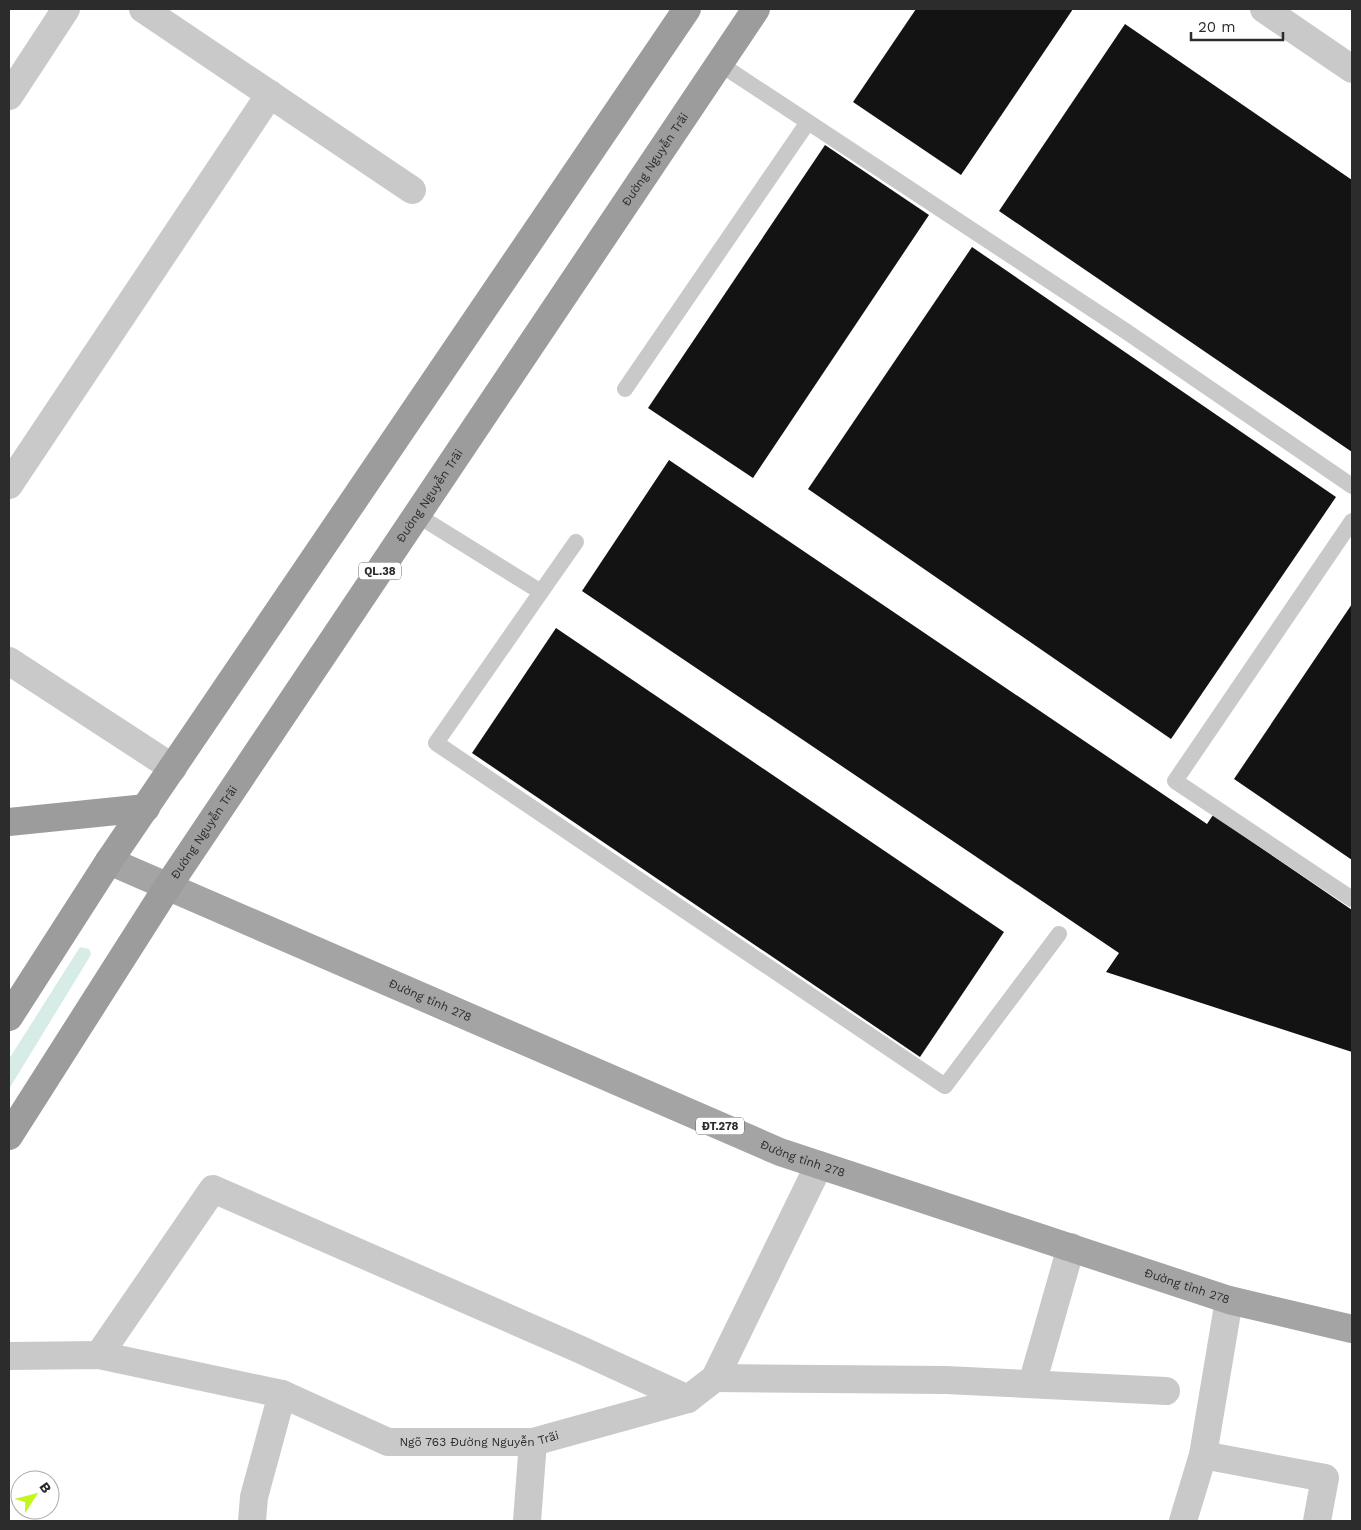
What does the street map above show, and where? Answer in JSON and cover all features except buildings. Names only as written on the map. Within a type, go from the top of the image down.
[{"type":"highway","points":[[9,1017],[109,861],[687,9]]},
{"type":"highway","name":"Đường Nguyễn Trãi","points":[[9,1136],[168,886],[756,9]]},
{"type":"highway","points":[[9,822],[146,808]]},
{"type":"main road","name":"Đường tỉnh 278","points":[[109,861],[780,1152],[1230,1300],[1352,1329]]},
{"type":"street","points":[[9,96],[66,9]]},
{"type":"street","points":[[143,9],[412,190]]},
{"type":"street","points":[[1264,9],[1352,69]]},
{"type":"street","points":[[9,485],[270,94]]},
{"type":"street","points":[[9,661],[173,768]]},
{"type":"street","name":"Ngõ 763 Đường Nguyễn Trãi","points":[[9,1356],[98,1355],[282,1394],[388,1442],[533,1442],[688,1398],[715,1378],[819,1165]]},
{"type":"street","points":[[98,1355],[213,1190],[579,1348],[688,1398]]},
{"type":"street","points":[[1032,1384],[1071,1248]]},
{"type":"street","points":[[1183,1521],[1203,1455],[1230,1300]]},
{"type":"street","points":[[715,1378],[946,1380],[1166,1391]]},
{"type":"street","points":[[252,1521],[254,1497],[282,1394]]},
{"type":"street","points":[[527,1521],[533,1442]]},
{"type":"street","points":[[1203,1455],[1325,1478],[1317,1521]]},
{"type":"lane","points":[[720,64],[1126,332],[1352,486]]},
{"type":"lane","points":[[625,390],[808,122]]},
{"type":"lane","points":[[417,515],[541,592]]},
{"type":"lane","points":[[1352,521],[1175,781],[1352,899]]},
{"type":"lane","points":[[576,542],[436,743],[945,1086],[1059,934]]},
{"type":"shaded area","points":[[80,947],[89,949],[91,954],[9,1089],[9,1059]]}]
